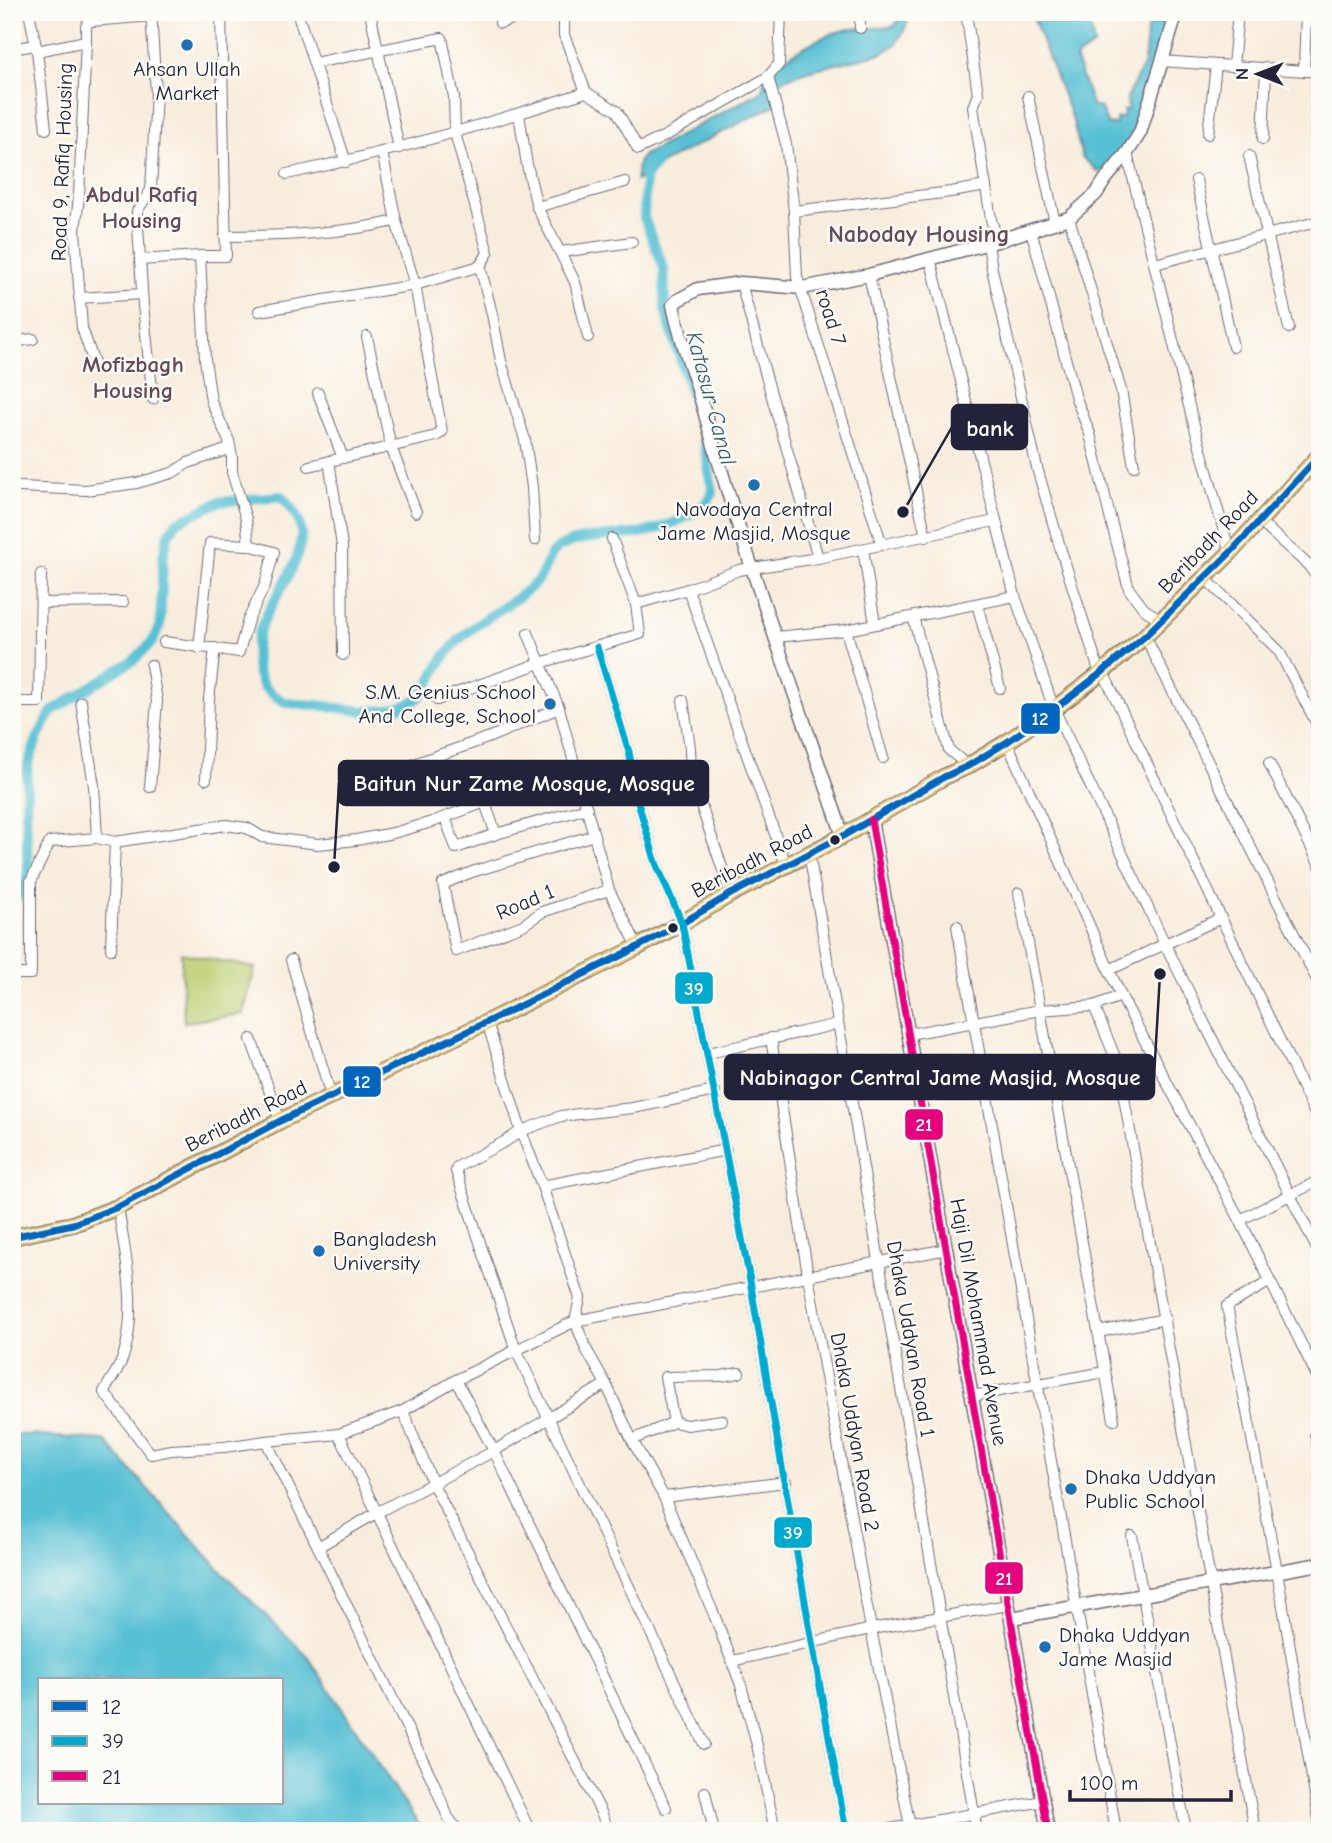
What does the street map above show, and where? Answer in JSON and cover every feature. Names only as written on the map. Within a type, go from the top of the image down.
[{"type":"highway","name":"Beribadh Road","points":[[12,1237],[73,1224],[118,1207],[280,1121],[638,947],[968,766],[1054,709],[1145,636],[1230,553],[1320,455]]},
{"type":"street","points":[[29,12],[47,130]]},
{"type":"street","points":[[140,260],[226,256],[221,12]]},
{"type":"street","points":[[297,12],[346,162]]},
{"type":"street","points":[[370,12],[399,148]]},
{"type":"street","points":[[500,23],[534,12]]},
{"type":"street","points":[[564,12],[564,35],[586,92],[617,111],[638,149],[768,77],[779,64],[781,12]]},
{"type":"street","points":[[860,12],[860,29]]},
{"type":"street","points":[[966,12],[978,94],[973,107],[991,219],[992,269],[1038,468],[1060,547],[1102,673],[1320,1124]]},
{"type":"street","points":[[843,836],[751,568],[673,305],[678,299],[698,289],[741,283],[802,288],[869,275],[992,243],[1069,218],[1096,194],[1140,133],[1177,12]]},
{"type":"street","points":[[1233,66],[1238,12]]},
{"type":"street","points":[[1304,71],[1306,12]]},
{"type":"street","points":[[12,49],[86,41],[88,22],[108,16],[152,14],[156,93],[151,190],[137,211],[153,399]]},
{"type":"street","points":[[259,311],[415,285],[480,266],[488,253],[455,133],[454,97],[442,38],[314,63]]},
{"type":"street","name":"Road 9, Rafiq Housing","points":[[86,41],[75,230],[82,328],[95,366]]},
{"type":"street","points":[[1161,61],[1320,72]]},
{"type":"street","points":[[1208,134],[1216,65]]},
{"type":"street","points":[[1263,139],[1266,69]]},
{"type":"street","name":"road 7","points":[[768,77],[786,144],[794,211],[797,277],[882,545]]},
{"type":"street","points":[[287,174],[346,162],[455,133],[586,92]]},
{"type":"street","points":[[1028,96],[1055,223]]},
{"type":"street","points":[[519,114],[537,207],[575,282],[588,337]]},
{"type":"street","points":[[309,466],[436,436],[442,432],[415,285],[396,220],[382,152]]},
{"type":"street","points":[[1127,153],[1191,414],[1230,553]]},
{"type":"street","points":[[1249,156],[1289,328]]},
{"type":"street","points":[[1196,180],[1233,347]]},
{"type":"street","points":[[537,207],[625,182]]},
{"type":"street","points":[[794,211],[986,186]]},
{"type":"street","points":[[1069,218],[1121,390],[1134,466]]},
{"type":"street","points":[[225,236],[286,236],[366,228],[396,220]]},
{"type":"street","points":[[1155,264],[1320,221]]},
{"type":"street","points":[[1031,230],[1076,398],[1090,434],[1129,589],[1144,609],[1161,620]]},
{"type":"street","points":[[561,252],[632,242]]},
{"type":"street","points":[[200,256],[205,359],[212,401],[229,441],[232,472],[247,519],[249,545]]},
{"type":"street","points":[[930,258],[1015,596],[1054,709],[1165,944],[1320,1255]]},
{"type":"street","points":[[480,266],[501,361],[525,440],[532,487],[535,540]]},
{"type":"street","points":[[869,275],[926,537]]},
{"type":"street","points":[[741,283],[818,558]]},
{"type":"street","points":[[79,298],[142,294]]},
{"type":"street","points":[[367,337],[391,447],[416,512]]},
{"type":"street","points":[[12,342],[33,339]]},
{"type":"street","points":[[318,393],[343,458]]},
{"type":"street","points":[[20,487],[86,490],[137,483],[172,473],[188,463],[229,449]]},
{"type":"street","points":[[330,461],[342,546],[343,655]]},
{"type":"street","points":[[636,604],[739,570],[818,558],[995,521]]},
{"type":"street","points":[[1259,521],[1308,565],[1320,580]]},
{"type":"street","points":[[437,700],[540,663],[640,635],[636,604],[612,539]]},
{"type":"street","points":[[164,642],[199,648],[239,652],[248,620],[265,585],[274,552],[249,545],[210,543],[199,648]]},
{"type":"street","points":[[863,549],[875,624]]},
{"type":"street","points":[[12,702],[39,702],[41,574]]},
{"type":"street","points":[[1205,578],[1279,651],[1320,730]]},
{"type":"street","points":[[688,589],[786,865]]},
{"type":"street","points":[[776,637],[846,630],[1015,596]]},
{"type":"street","points":[[41,603],[123,603]]},
{"type":"street","points":[[977,604],[1000,688]]},
{"type":"street","points":[[913,617],[949,750],[968,766]]},
{"type":"street","points":[[846,630],[883,758]]},
{"type":"street","points":[[528,633],[559,708],[609,890],[638,947]]},
{"type":"street","points":[[1145,636],[1320,986]]},
{"type":"street","points":[[597,647],[629,752],[639,806],[656,863],[682,923],[751,1286],[846,1831]]},
{"type":"street","points":[[206,779],[209,699],[215,648]]},
{"type":"street","points":[[150,787],[157,701],[151,665]]},
{"type":"street","points":[[683,700],[691,776],[731,894]]},
{"type":"street","points":[[81,702],[94,786],[97,838]]},
{"type":"street","points":[[414,764],[490,737],[559,708]]},
{"type":"street","points":[[1007,742],[1121,996],[1240,1220],[1320,1382]]},
{"type":"street","points":[[1269,764],[1320,865]]},
{"type":"street","points":[[12,974],[31,974],[31,881],[50,842],[97,838],[115,842],[226,825],[247,828],[262,837],[318,844],[356,840],[393,833],[445,817],[576,768]]},
{"type":"street","points":[[485,803],[496,834]]},
{"type":"street","points":[[445,817],[456,848],[587,808]]},
{"type":"street","name":"Haji Dil Mohammad Avenue","points":[[871,820],[1048,1831]]},
{"type":"street","name":"Road 1","points":[[594,835],[472,872],[443,884],[456,951],[523,925],[542,912],[609,890]]},
{"type":"street","points":[[111,948],[115,842]]},
{"type":"street","name":"Dhaka Uddyan Road 1","points":[[809,853],[977,1831]]},
{"type":"street","points":[[1019,893],[1114,1420]]},
{"type":"street","points":[[1109,970],[1221,918]]},
{"type":"street","points":[[957,926],[1116,1831]]},
{"type":"street","points":[[291,960],[331,1096]]},
{"type":"street","points":[[909,1034],[1040,1010],[1094,1006],[1121,996]]},
{"type":"street","points":[[1094,1006],[1118,1064],[1255,1831]]},
{"type":"street","points":[[487,1022],[521,1131],[580,1298],[575,1321],[586,1349],[632,1440],[664,1497],[732,1661],[758,1749],[775,1831]]},
{"type":"street","points":[[708,1053],[838,1024]]},
{"type":"street","name":"Dhaka Uddyan Road 2","points":[[771,1038],[808,1276],[871,1629],[911,1828]]},
{"type":"street","points":[[251,1039],[280,1121]]},
{"type":"street","points":[[850,1095],[918,1085]]},
{"type":"street","points":[[704,1744],[516,1350],[456,1171],[457,1167],[506,1142],[521,1131],[561,1116],[633,1108],[715,1091]]},
{"type":"street","points":[[542,1186],[726,1150]]},
{"type":"street","points":[[1240,1220],[1320,1180]]},
{"type":"street","points":[[118,1207],[127,1266],[129,1330],[124,1356],[104,1392],[151,1454],[339,1434],[403,1410],[456,1380],[575,1321],[947,1249]]},
{"type":"street","points":[[1269,1282],[1227,1306],[1277,1571],[1320,1825]]},
{"type":"street","points":[[1098,1332],[1165,1319]]},
{"type":"street","points":[[972,1396],[1105,1372]]},
{"type":"street","points":[[674,1422],[665,1377],[739,1373]]},
{"type":"street","points":[[456,1380],[494,1451],[666,1808]]},
{"type":"street","points":[[318,1547],[494,1451],[606,1384]]},
{"type":"street","points":[[403,1410],[433,1485],[602,1814],[608,1831]]},
{"type":"street","points":[[632,1440],[674,1422],[687,1425],[722,1420]]},
{"type":"street","points":[[339,1434],[530,1831]]},
{"type":"street","points":[[1315,1434],[1320,1454]]},
{"type":"street","points":[[266,1441],[433,1781],[448,1817],[458,1831]]},
{"type":"street","points":[[664,1497],[786,1482]]},
{"type":"street","points":[[1132,1536],[1185,1831]]},
{"type":"street","points":[[732,1661],[871,1629],[940,1618],[1077,1607],[1320,1564]]},
{"type":"street","points":[[705,1792],[714,1831]]},
{"type":"street","points":[[879,1831],[911,1828],[1043,1801]]},
{"type":"green space","points":[[181,953],[255,968],[243,1014],[184,1022]]},
{"type":"water","points":[[899,12],[911,12],[895,45],[882,53],[807,71],[776,82],[779,103],[666,161],[636,181],[638,163],[644,155],[762,91],[766,70],[804,47],[835,33],[851,29],[895,26]]},
{"type":"water","points":[[1031,12],[1087,12],[1094,45],[1076,60],[1093,107],[1100,107],[1108,125],[1116,124],[1116,118],[1123,118],[1124,110],[1128,110],[1127,97],[1144,64],[1148,23],[1160,23],[1162,12],[1173,12],[1155,75],[1135,126],[1124,148],[1111,164],[1098,172],[1082,157],[1073,121]]},
{"type":"water","points":[[12,1434],[104,1440],[220,1570],[308,1657],[423,1831],[12,1831]]},
{"type":"waterway","name":"Katasur Canal","points":[[12,904],[18,897],[28,873],[28,765],[37,739],[52,711],[134,660],[153,641],[160,625],[163,558],[168,535],[177,522],[219,502],[281,496],[298,520],[301,538],[290,573],[265,619],[258,638],[256,664],[261,681],[271,693],[289,703],[380,711],[402,707],[420,696],[456,643],[478,624],[530,588],[539,579],[551,554],[558,548],[584,539],[657,529],[691,514],[707,502],[713,493],[702,429],[665,309],[664,268],[644,218],[645,178],[658,161]]},
{"type":"transit line","name":"12","points":[[12,1237],[73,1224],[118,1207],[280,1121],[638,947],[968,766],[1054,709],[1145,636],[1230,553],[1320,455]]},
{"type":"transit line","name":"39","points":[[597,647],[629,752],[639,806],[656,863],[682,923],[751,1286],[846,1831]]},
{"type":"transit line","name":"21","points":[[871,820],[1048,1831]]},
{"type":"place","name":"Ahsan Ullah Market","points":[[187,45]]},
{"type":"place","name":"Navodaya Central Jame Masjid, Mosque","points":[[754,485]]},
{"type":"place","name":"bank","points":[[903,512]]},
{"type":"place","name":"S.M. Genius School And College, School","points":[[550,704]]},
{"type":"place","name":"Baitun Nur Zame Mosque, Mosque","points":[[334,867]]},
{"type":"place","name":"Nabinagor Central Jame Masjid, Mosque","points":[[1160,974]]},
{"type":"place","name":"Bangladesh University","points":[[319,1251]]},
{"type":"place","name":"Dhaka Uddyan Public School","points":[[1071,1489]]},
{"type":"place","name":"Dhaka Uddyan Jame Masjid","points":[[1045,1647]]},
{"type":"district","name":"Abdul Rafiq Housing","points":[[142,207]]},
{"type":"district","name":"Naboday Housing","points":[[919,234]]},
{"type":"district","name":"Mofizbagh Housing","points":[[133,377]]}]
